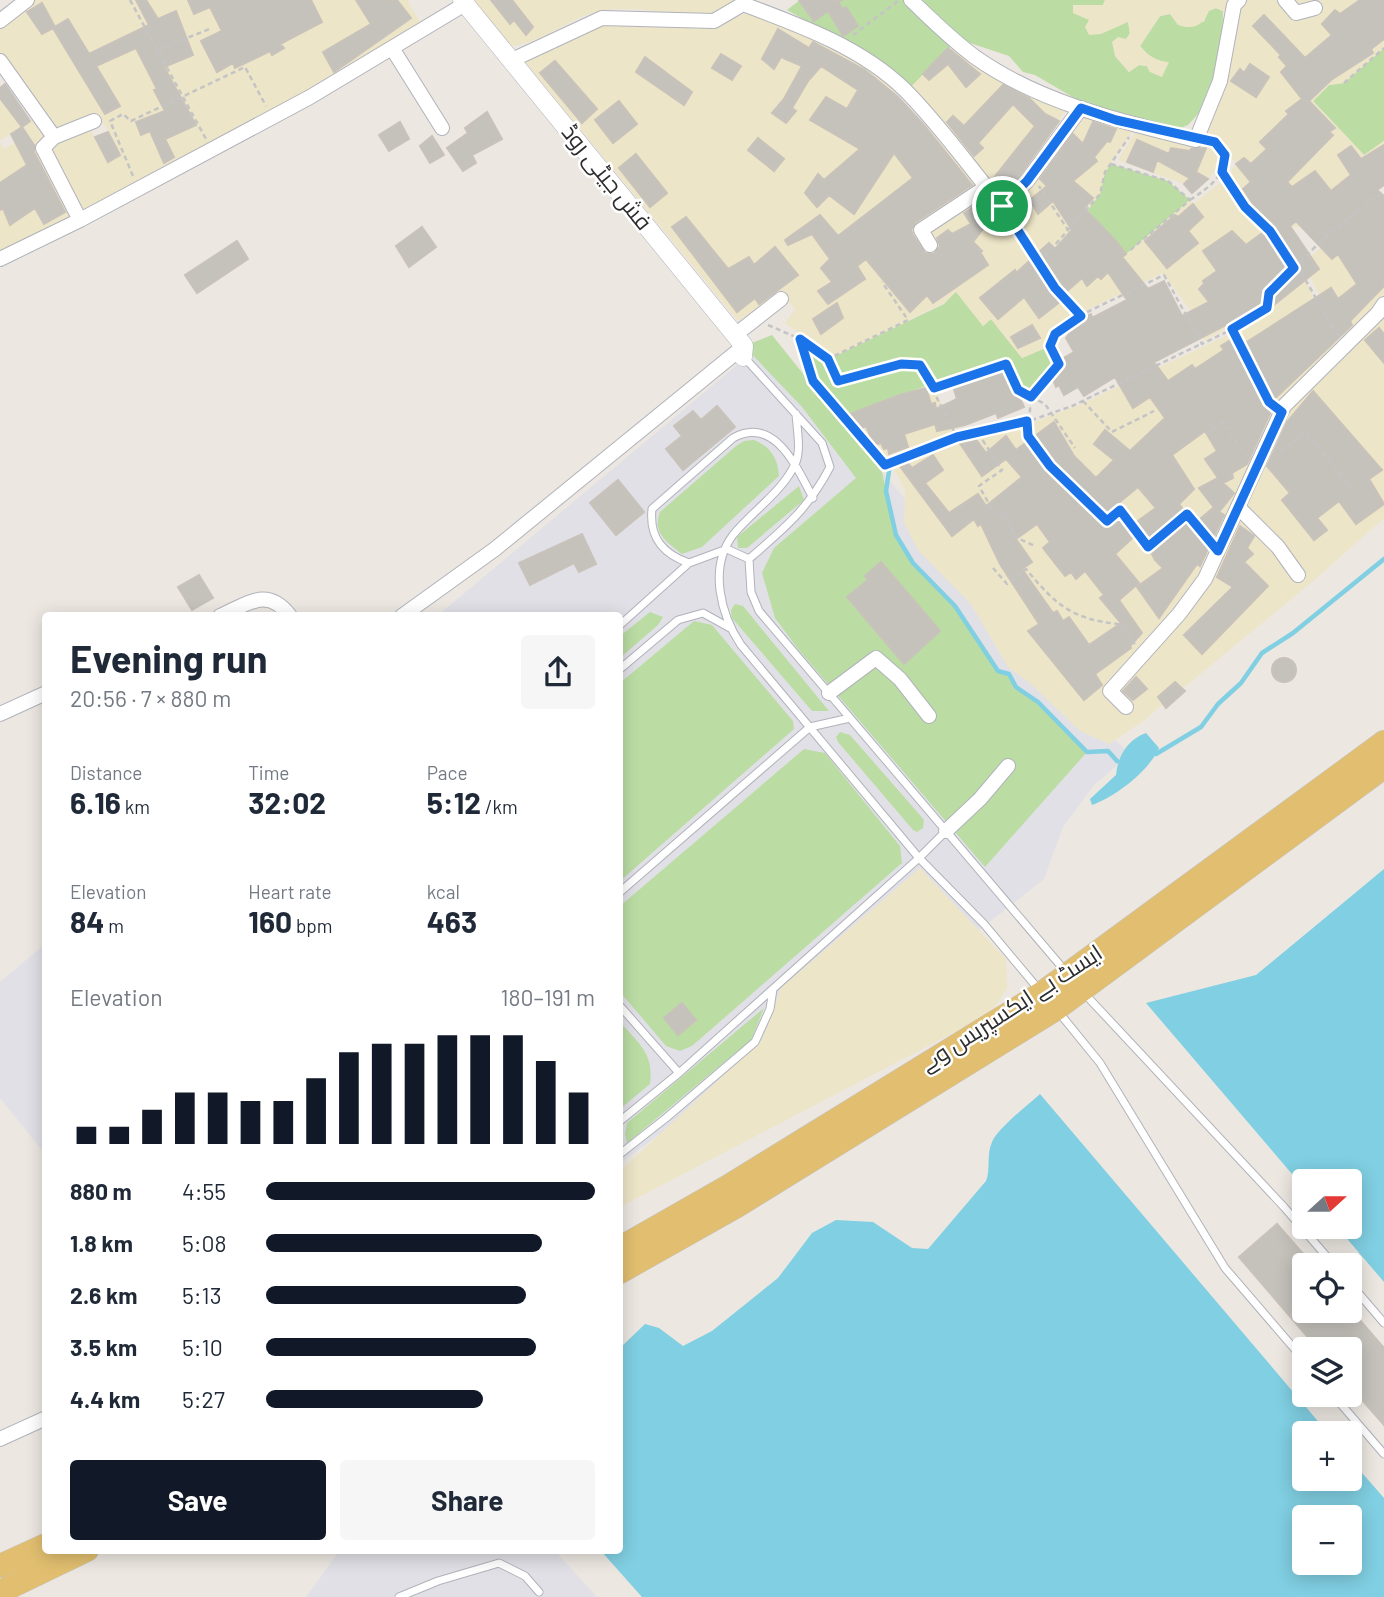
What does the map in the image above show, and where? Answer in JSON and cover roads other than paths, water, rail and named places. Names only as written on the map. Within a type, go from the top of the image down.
[{"type":"main road","name":"ایسٹ بے ایکسپریس وے","points":[[623,1270],[737,1206],[1049,1001],[1384,741]]},
{"type":"main road","name":"ایسٹ بے ایکسپریس وے","points":[[1074,982],[1384,767]]},
{"type":"main road","name":"ایسٹ بے ایکسپریس وے","points":[[623,1246],[1049,1001]]},
{"type":"main road","points":[[0,1566],[42,1547]]},
{"type":"main road","points":[[0,1592],[79,1554]]},
{"type":"street","points":[[0,21],[27,0]]},
{"type":"street","points":[[911,0],[948,37],[978,59],[1048,96],[1136,125],[1197,138],[1220,81],[1234,5],[1239,0]]},
{"type":"street","points":[[1285,0],[1296,13],[1315,8]]},
{"type":"street","points":[[0,259],[80,220],[272,117],[392,48],[463,2]]},
{"type":"street","name":"فش جیٹی روڈ","points":[[463,2],[741,346]]},
{"type":"street","points":[[512,60],[602,18],[714,21],[742,2],[803,27],[858,55],[904,89],[1002,206],[1031,175],[1081,108]]},
{"type":"street","points":[[392,48],[442,128]]},
{"type":"street","points":[[0,61],[54,137]]},
{"type":"street","points":[[80,220],[43,148],[54,137],[94,121]]},
{"type":"street","points":[[930,245],[921,230],[986,187]]},
{"type":"street","points":[[408,612],[495,550],[741,346],[756,319],[781,299]]},
{"type":"street","points":[[1126,708],[1110,691],[1205,579],[1282,412],[1384,304]]},
{"type":"street","points":[[1238,507],[1278,547],[1298,575]]},
{"type":"street","points":[[229,612],[259,598],[280,603],[287,612]]},
{"type":"street","points":[[829,693],[876,658],[900,680],[929,716]]},
{"type":"street","points":[[0,714],[42,695]]},
{"type":"street","points":[[946,831],[980,799],[1007,766]]},
{"type":"street","points":[[0,1439],[42,1420]]},
{"type":"lane","points":[[741,346],[822,443],[830,467],[813,498],[796,518],[750,559]]},
{"type":"lane","points":[[730,628],[718,586],[727,549],[731,537],[783,484],[795,463],[798,443],[796,414]]},
{"type":"lane","points":[[690,563],[672,557],[656,541],[650,524],[652,509],[733,438],[746,430],[757,430],[769,437],[795,463],[813,498]]},
{"type":"lane","points":[[623,622],[690,563],[727,549],[750,559]]},
{"type":"lane","points":[[750,559],[751,592],[759,611],[1074,982],[1324,1253]]},
{"type":"lane","points":[[623,666],[678,620],[703,613],[730,628],[919,858],[984,924],[1100,1063],[1225,1268],[1292,1346]]},
{"type":"lane","points":[[623,889],[810,727],[850,718]]},
{"type":"lane","points":[[623,1119],[773,989],[946,831]]},
{"type":"lane","points":[[623,1151],[755,1042],[770,1009],[773,989]]},
{"type":"lane","points":[[623,1009],[678,1073]]},
{"type":"lane","points":[[1362,1297],[1384,1323]]},
{"type":"lane","points":[[1343,1407],[1384,1454]]},
{"type":"lane","points":[[399,1597],[438,1581],[499,1563],[525,1576],[539,1592]]},
{"type":"water","points":[[1146,733],[1159,748],[1148,765],[1111,796],[1092,805],[1090,799],[1116,775],[1125,750],[1134,740]]},
{"type":"water","points":[[1384,869],[1384,1282],[1362,1253],[1347,1239],[1362,1239],[1362,1169],[1292,1169],[1292,1174],[1146,1003],[1256,975]]},
{"type":"water","points":[[1040,1094],[1292,1391],[1292,1407],[1306,1407],[1318,1421],[1292,1421],[1292,1491],[1362,1491],[1362,1473],[1384,1498],[1384,1597],[642,1597],[604,1554],[623,1554],[623,1345],[645,1324],[659,1328],[683,1346],[712,1331],[778,1278],[812,1233],[836,1220],[873,1222],[912,1248],[928,1249],[986,1181],[990,1147],[995,1137]]},
{"type":"waterway","points":[[889,471],[886,491],[896,535],[913,563],[955,606],[998,671],[1009,674],[1016,687],[1038,702],[1087,752],[1108,751],[1117,761]]},
{"type":"waterway","points":[[1156,754],[1201,727],[1218,704],[1241,683],[1262,653],[1293,633],[1384,559]]}]
